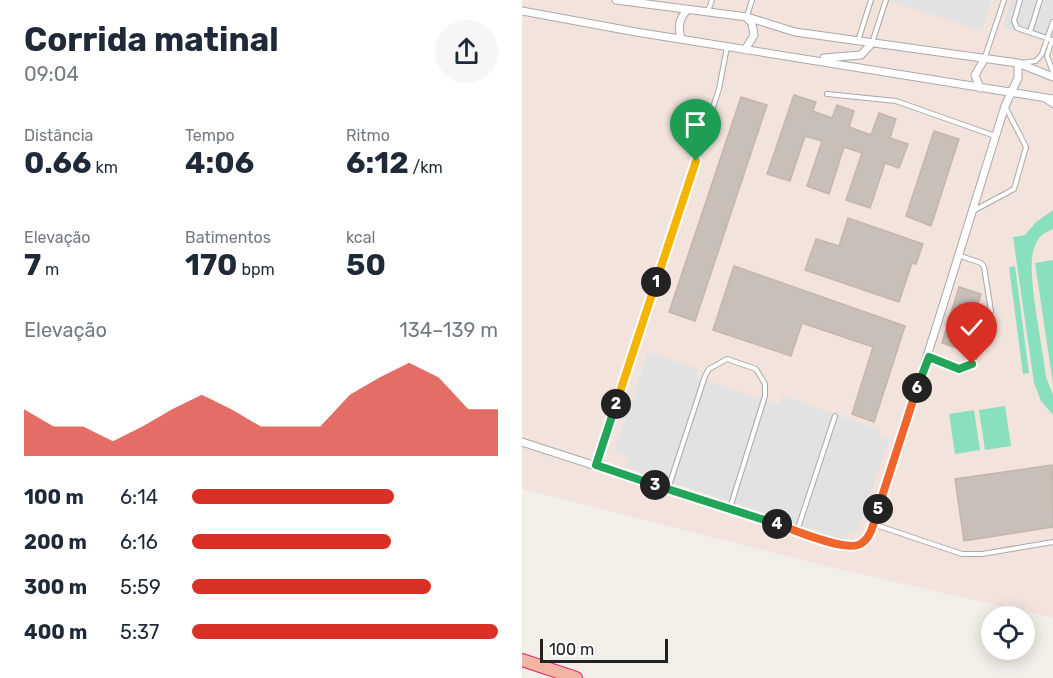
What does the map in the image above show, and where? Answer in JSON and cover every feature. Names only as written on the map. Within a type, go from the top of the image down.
[{"type":"highway","points":[[522,660],[559,676],[576,678]]},
{"type":"street","points":[[616,0],[747,17],[783,30],[872,44],[1018,63],[1053,77]]},
{"type":"street","points":[[681,39],[678,29],[680,18],[687,10]]},
{"type":"street","points":[[522,11],[745,50],[1053,99]]},
{"type":"street","points":[[745,50],[754,35],[752,23],[747,17]]},
{"type":"street","points":[[809,59],[861,55],[872,44]]},
{"type":"street","points":[[980,88],[975,75],[985,58]]},
{"type":"street","points":[[522,442],[846,547],[861,545],[870,536],[929,357],[958,255],[1005,106],[1018,78],[1018,63]]},
{"type":"lane","points":[[708,11],[712,0]]},
{"type":"lane","points":[[747,17],[752,0]]},
{"type":"lane","points":[[858,41],[871,0]]},
{"type":"lane","points":[[872,44],[886,0]]},
{"type":"lane","points":[[985,58],[1005,0]]},
{"type":"lane","points":[[1020,0],[1014,21],[1017,28],[1051,39]]},
{"type":"lane","points":[[1030,32],[1040,0]]},
{"type":"lane","points":[[1053,22],[1047,56],[1053,72]]},
{"type":"lane","points":[[1018,63],[1035,61],[1051,39]]},
{"type":"lane","points":[[596,465],[719,89],[727,47]]},
{"type":"lane","points":[[827,94],[896,101],[996,136]]},
{"type":"lane","points":[[1041,97],[1053,105]]},
{"type":"lane","points":[[972,212],[1014,189],[1026,147],[1005,106]]},
{"type":"lane","points":[[929,357],[959,369],[972,364],[991,311],[984,267],[981,263],[958,255]]},
{"type":"lane","points":[[668,489],[705,376],[709,369],[727,359],[756,369],[765,384],[765,396],[730,509]]},
{"type":"lane","points":[[797,531],[835,416]]},
{"type":"lane","points":[[873,524],[962,554],[982,554],[1053,542]]},
{"type":"shaded area","points":[[522,0],[1053,0],[1053,618],[1035,614],[1035,606],[1000,606],[838,569],[522,489]]},
{"type":"shaded area","points":[[887,0],[992,0],[982,31]]},
{"type":"shaded area","points":[[1011,0],[1053,0],[1053,44],[1003,27]]},
{"type":"shaded area","points":[[648,352],[699,369],[696,377],[779,405],[782,396],[881,430],[879,437],[889,440],[857,534],[849,531],[846,541],[626,467],[629,457],[614,452]]},
{"type":"green space","points":[[1053,210],[1053,229],[1038,240],[1033,252],[1032,278],[1046,377],[1053,395],[1053,415],[1041,401],[1034,383],[1013,237],[1025,235],[1036,222]]},
{"type":"green space","points":[[1053,260],[1053,384],[1035,263]]},
{"type":"green space","points":[[1015,266],[1029,373],[1023,374],[1009,267]]},
{"type":"green space","points":[[1005,406],[1011,446],[985,450],[979,410]]},
{"type":"green space","points":[[974,410],[980,450],[955,454],[949,414]]},
{"type":"building","points":[[794,95],[816,102],[813,111],[832,118],[837,105],[854,111],[849,127],[871,135],[879,113],[896,119],[890,138],[908,144],[899,168],[885,163],[870,208],[846,200],[862,153],[844,147],[829,194],[807,186],[822,141],[805,136],[790,181],[767,174]]},
{"type":"building","points":[[741,97],[767,105],[695,321],[669,312]]},
{"type":"building","points":[[934,131],[959,139],[931,226],[906,216]]},
{"type":"building","points":[[848,218],[923,244],[916,264],[912,263],[899,302],[805,270],[816,239],[839,246]]},
{"type":"building","points":[[734,266],[905,326],[874,422],[852,414],[873,347],[802,323],[791,356],[713,330]]},
{"type":"building","points":[[959,287],[981,294],[964,350],[942,343]]},
{"type":"building","points":[[1052,465],[1053,527],[964,541],[955,479]]},
{"type":"route","points":[[696,161],[596,465],[846,547],[861,545],[870,536],[914,396],[929,357],[959,369],[972,364]]}]
